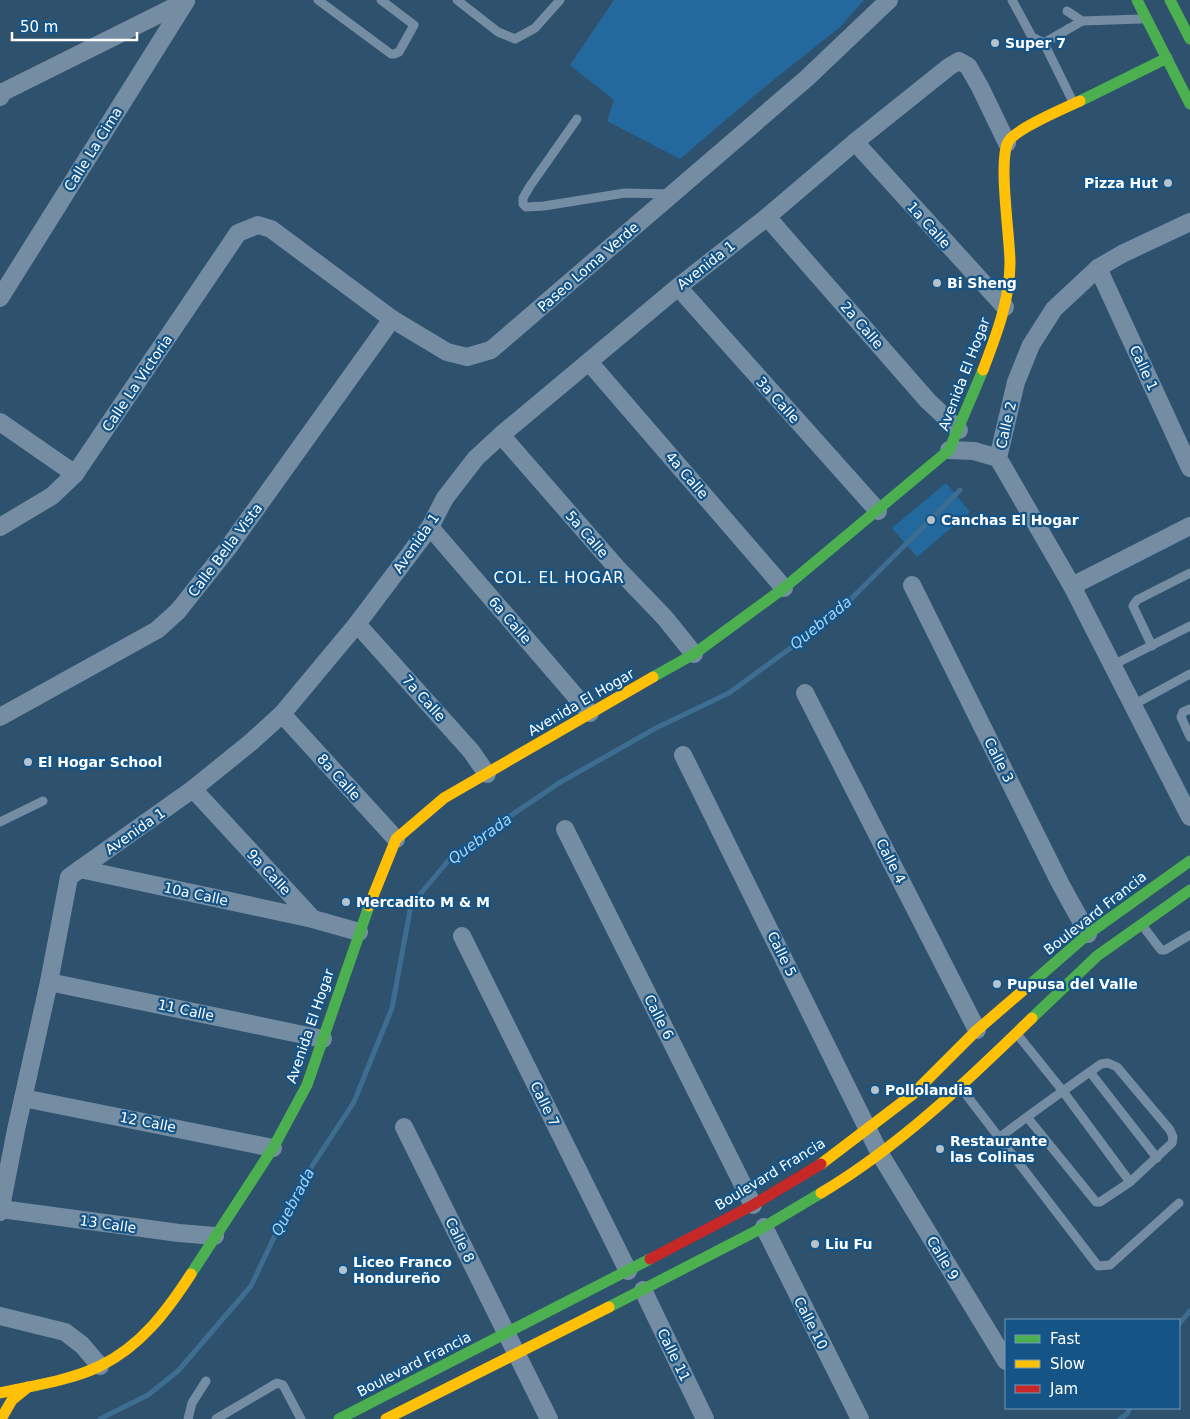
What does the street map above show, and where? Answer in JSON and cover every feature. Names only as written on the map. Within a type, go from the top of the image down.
[{"type":"street","points":[[1,93],[187,0]]},
{"type":"street","name":"Calle La Cima","points":[[0,298],[187,0]]},
{"type":"street","name":"Paseo Loma Verde","points":[[258,224],[271,229],[392,319],[447,352],[467,357],[491,350],[807,78],[889,0]]},
{"type":"street","points":[[1137,0],[1190,104]]},
{"type":"street","points":[[1170,0],[1190,39]]},
{"type":"street","points":[[1007,143],[1015,134],[1026,128],[1167,58]]},
{"type":"street","name":"Avenida 1","points":[[0,1210],[8,1129],[23,1098],[49,982],[69,877],[193,790],[282,714],[357,624],[430,527],[445,498],[476,458],[501,434],[950,66],[959,61],[968,66],[1007,143]]},
{"type":"street","name":"1a Calle","points":[[855,142],[1005,307]]},
{"type":"street","name":"Avenida El Hogar","points":[[0,1393],[67,1377],[100,1366],[136,1343],[156,1323],[185,1283],[273,1148],[306,1085],[323,1039],[337,991],[396,839],[444,798],[694,654],[784,588],[949,450],[959,430],[1005,307],[1010,265],[1005,171],[1007,143]]},
{"type":"street","name":"2a Calle","points":[[767,217],[928,401],[959,430]]},
{"type":"street","name":"Calle 2","points":[[1190,222],[1122,254],[1098,268],[1054,309],[1031,345],[1016,382],[998,458],[1072,586],[1190,817]]},
{"type":"street","name":"Calle La Victoria","points":[[0,527],[52,496],[75,474],[238,233],[258,224]]},
{"type":"street","name":"Calle 1","points":[[1098,268],[1190,468]]},
{"type":"street","name":"3a Calle","points":[[678,288],[878,511]]},
{"type":"street","name":"Calle Bella Vista","points":[[0,718],[157,630],[178,611],[228,548],[392,319]]},
{"type":"street","name":"4a Calle","points":[[589,362],[784,588]]},
{"type":"street","points":[[0,422],[75,474]]},
{"type":"street","name":"5a Calle","points":[[501,434],[617,568],[665,618],[694,654]]},
{"type":"street","points":[[949,450],[974,451],[998,458]]},
{"type":"street","points":[[1072,586],[1190,526]]},
{"type":"street","name":"6a Calle","points":[[430,527],[590,714]]},
{"type":"street","name":"Calle 3","points":[[912,585],[1060,883],[1088,934]]},
{"type":"street","name":"7a Calle","points":[[357,624],[471,751],[487,774]]},
{"type":"street","name":"Calle 4","points":[[805,693],[978,1030]]},
{"type":"street","name":"8a Calle","points":[[282,714],[396,839]]},
{"type":"street","name":"Calle 5","points":[[683,755],[880,1154]]},
{"type":"street","name":"9a Calle","points":[[193,790],[313,919]]},
{"type":"street","name":"Calle 6","points":[[565,829],[753,1205]]},
{"type":"street","name":"Boulevard Francia","points":[[339,1419],[628,1271],[753,1205],[817,1167],[913,1094],[978,1030],[1088,934],[1190,860]]},
{"type":"street","name":"10a Calle","points":[[80,869],[313,919]]},
{"type":"street","points":[[386,1419],[764,1227],[843,1180],[880,1154],[961,1087],[1097,956],[1190,890]]},
{"type":"street","points":[[313,919],[359,932]]},
{"type":"street","name":"Calle 7","points":[[462,936],[628,1271]]},
{"type":"street","name":"11 Calle","points":[[49,982],[323,1039]]},
{"type":"street","name":"12 Calle","points":[[23,1098],[273,1148]]},
{"type":"street","name":"Calle 8","points":[[404,1127],[549,1419]]},
{"type":"street","name":"Calle 9","points":[[880,1154],[1005,1359]]},
{"type":"street","name":"13 Calle","points":[[0,1210],[216,1236]]},
{"type":"street","name":"Calle 10","points":[[764,1227],[860,1419]]},
{"type":"street","name":"Calle 11","points":[[643,1290],[705,1419]]},
{"type":"street","points":[[0,1316],[65,1332],[82,1345],[100,1366]]},
{"type":"street","points":[[1,1419],[4,1410],[12,1399],[22,1390],[35,1384]]},
{"type":"lane","points":[[318,0],[394,54],[398,52],[414,26],[381,0]]},
{"type":"lane","points":[[457,0],[498,32],[515,39],[535,28],[560,0]]},
{"type":"lane","points":[[1012,0],[1032,37],[1044,42],[1074,105]]},
{"type":"lane","points":[[1067,11],[1082,21]]},
{"type":"lane","points":[[1044,42],[1082,21],[1146,18]]},
{"type":"lane","points":[[577,119],[523,198],[523,204],[526,207],[544,206],[625,193],[672,194]]},
{"type":"lane","points":[[1152,646],[1133,606],[1137,600],[1190,573]]},
{"type":"lane","points":[[1113,665],[1190,626]]},
{"type":"lane","points":[[1133,705],[1190,674]]},
{"type":"lane","points":[[1190,709],[1183,712],[1181,717],[1190,737]]},
{"type":"lane","points":[[0,822],[44,801]]},
{"type":"lane","points":[[1142,924],[1161,950],[1165,950],[1190,935]]},
{"type":"lane","points":[[1017,1034],[1062,1090],[1130,1182]]},
{"type":"lane","points":[[1000,1137],[1062,1090],[1101,1064],[1108,1063],[1117,1067],[1170,1130],[1173,1137],[1172,1143],[1130,1182],[1100,1202],[1096,1202],[1027,1117]]},
{"type":"lane","points":[[1090,1072],[1157,1158]]},
{"type":"lane","points":[[961,1087],[1098,1266],[1110,1265],[1179,1203]]},
{"type":"lane","points":[[188,1419],[192,1403],[206,1381]]},
{"type":"lane","points":[[216,1419],[277,1383],[283,1385],[301,1419]]},
{"type":"shaded area","points":[[614,0],[864,0],[840,27],[761,90],[680,159],[607,121],[614,100],[570,65]]},
{"type":"shaded area","name":"Canchas El Hogar","points":[[946,483],[970,512],[917,557],[892,528]]},
{"type":"waterway","name":"Quebrada","points":[[100,1419],[148,1395],[178,1371],[251,1286],[297,1189],[354,1102],[392,1008],[411,905],[454,854],[559,783],[656,728],[729,693],[833,617],[960,490]]},
{"type":"waterway","points":[[1180,1323],[1190,1311]]},
{"type":"waterway","points":[[1120,1419],[1127,1414],[1130,1409]]},
{"type":"traffic: fast","points":[[1137,0],[1190,104]]},
{"type":"traffic: fast","points":[[1170,0],[1190,39]]},
{"type":"traffic: fast","points":[[1080,101],[1167,58]]},
{"type":"traffic: fast","points":[[653,677],[694,654],[784,588],[949,450],[983,370]]},
{"type":"traffic: fast","points":[[1026,988],[1088,934],[1190,861]]},
{"type":"traffic: fast","points":[[1032,1018],[1097,956],[1190,890]]},
{"type":"traffic: fast","points":[[191,1274],[273,1148],[307,1085],[369,906]]},
{"type":"traffic: fast","points":[[609,1307],[764,1227],[821,1193]]},
{"type":"traffic: fast","points":[[339,1419],[650,1259]]},
{"type":"traffic: slow","points":[[983,370],[993,344],[1008,291],[1010,251],[1004,182],[1005,152],[1008,142],[1012,137],[1030,125],[1080,101]]},
{"type":"traffic: slow","points":[[369,906],[396,839],[444,798],[653,677]]},
{"type":"traffic: slow","points":[[821,1164],[913,1094],[977,1030],[1026,988]]},
{"type":"traffic: slow","points":[[821,1193],[850,1175],[905,1134],[957,1089],[1032,1018]]},
{"type":"traffic: slow","points":[[0,1393],[77,1375],[115,1358],[152,1326],[191,1274]]},
{"type":"traffic: slow","points":[[386,1419],[609,1307]]},
{"type":"traffic: slow","points":[[1,1419],[12,1400],[28,1387]]},
{"type":"traffic: jam","points":[[650,1259],[753,1205],[821,1164]]},
{"type":"place","name":"Super 7","points":[[995,43]]},
{"type":"place","name":"Pizza Hut","points":[[1168,183]]},
{"type":"place","name":"Bi Sheng","points":[[937,283]]},
{"type":"place","name":"Canchas El Hogar","points":[[931,520]]},
{"type":"place","name":"El Hogar School","points":[[28,762]]},
{"type":"place","name":"Mercadito M & M","points":[[346,902]]},
{"type":"place","name":"Pupusa del Valle","points":[[997,984]]},
{"type":"place","name":"Pollolandia","points":[[875,1090]]},
{"type":"place","name":"Restaurante las Colinas","points":[[940,1149]]},
{"type":"place","name":"Liu Fu","points":[[815,1244]]},
{"type":"place","name":"Liceo Franco Hondureño","points":[[343,1270]]},
{"type":"district","name":"COL. EL HOGAR","points":[[559,578]]}]
